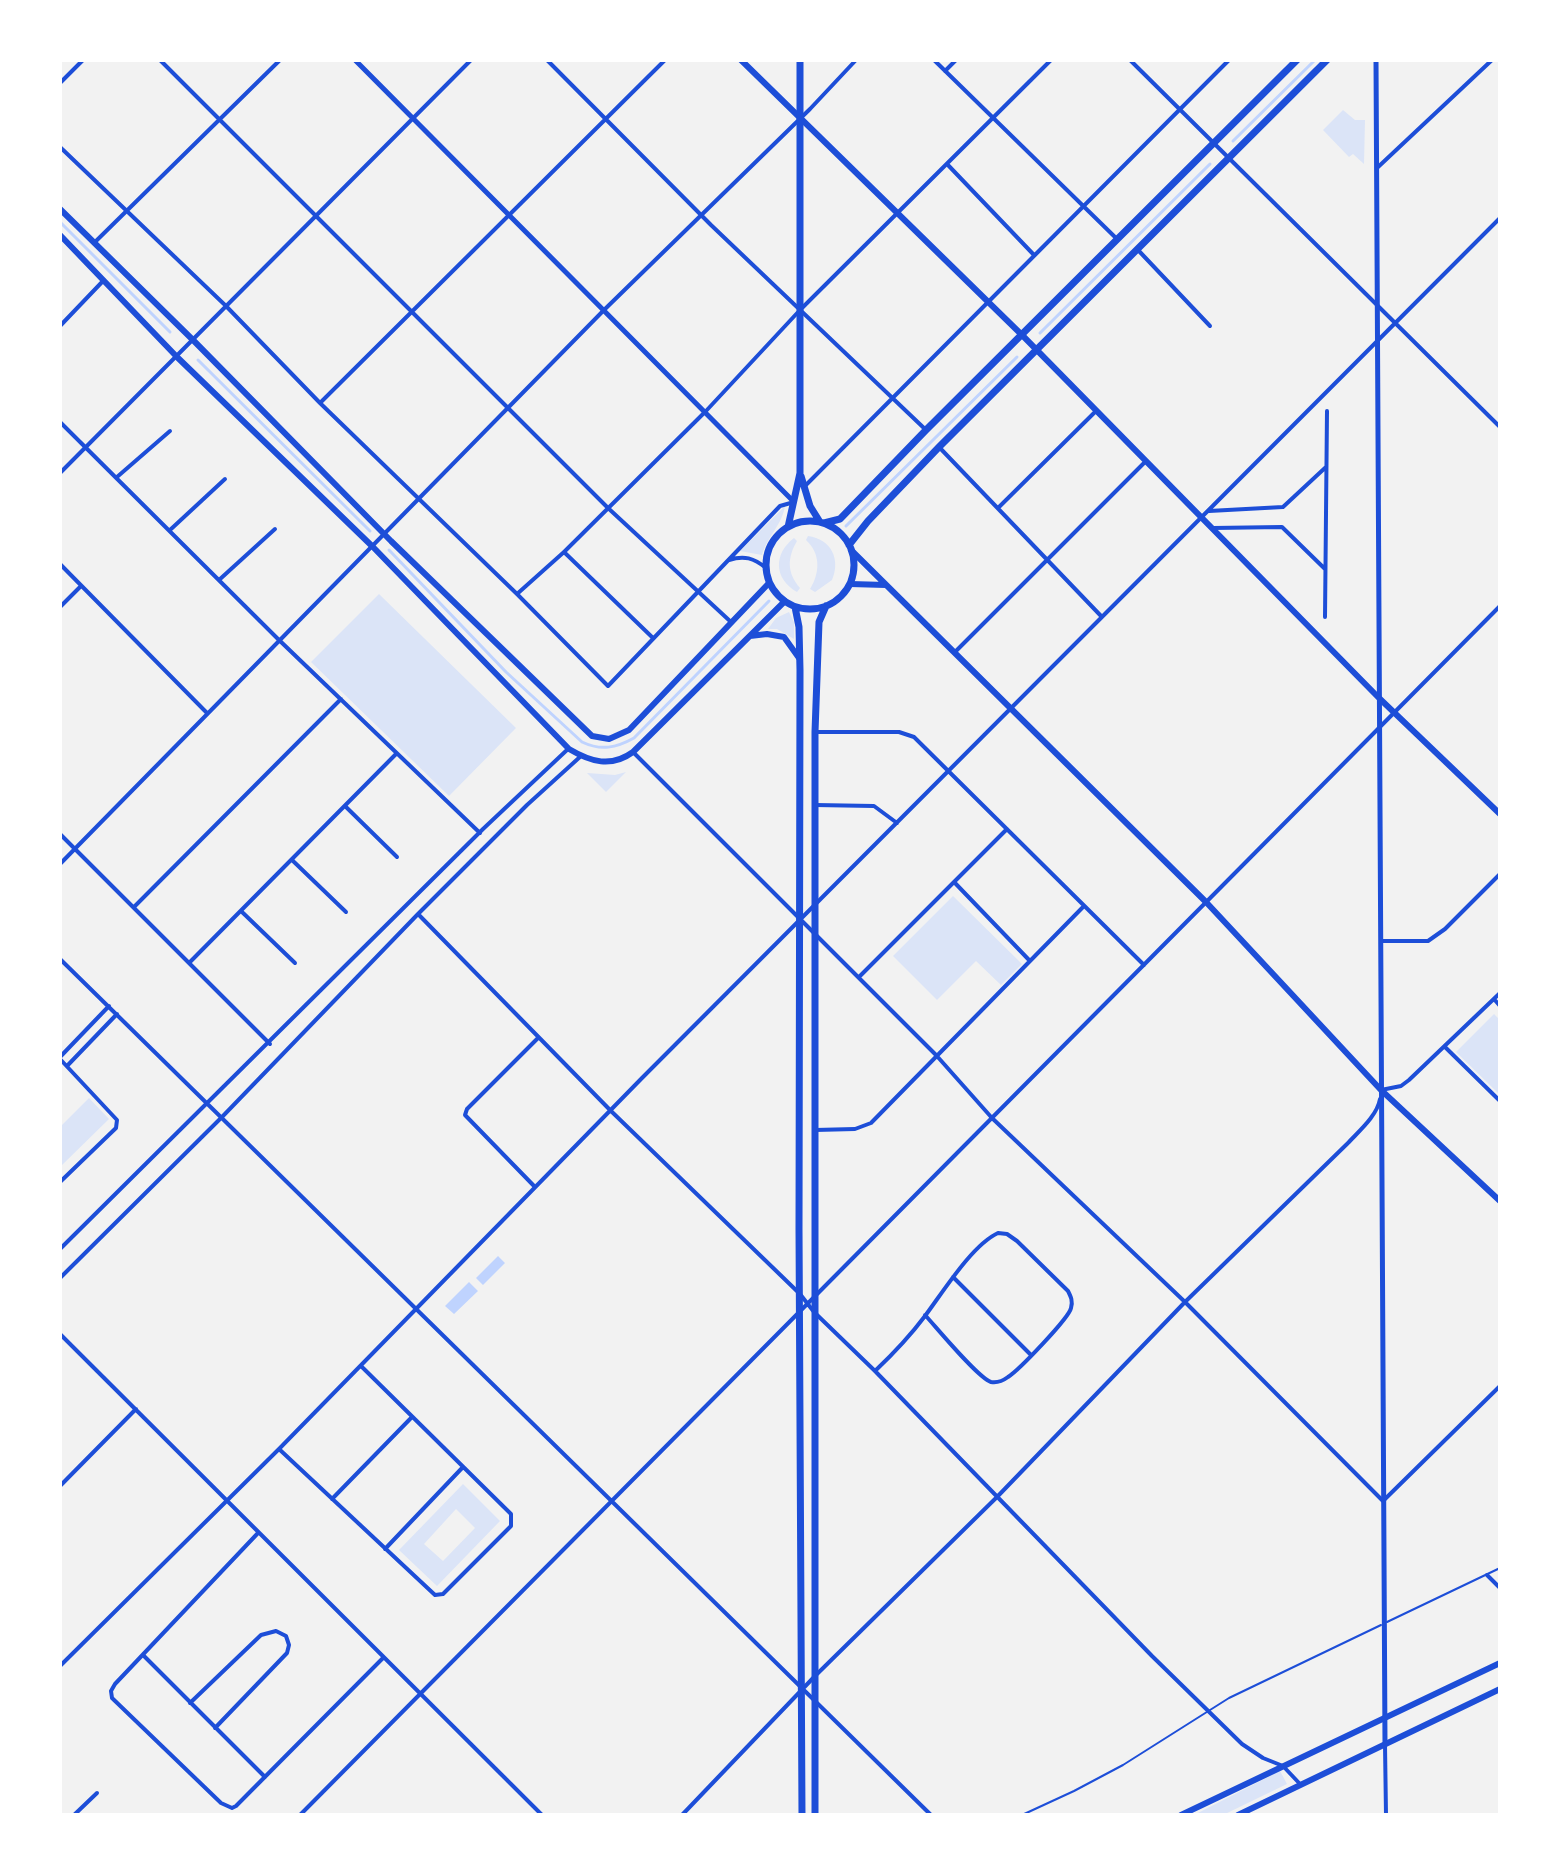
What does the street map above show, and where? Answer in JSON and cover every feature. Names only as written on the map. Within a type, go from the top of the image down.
[{"type":"main road","points":[[741,60],[1023,336],[1379,698],[1500,814]]},
{"type":"main road","points":[[800,60],[800,473],[788,527],[771,545],[766,568],[769,583],[785,601],[795,607],[816,609],[836,600],[850,584],[854,562],[850,548],[868,521],[1327,60]]},
{"type":"main road","points":[[822,523],[840,519],[1297,60]]},
{"type":"main road","points":[[60,209],[385,536],[592,736],[618,737],[629,730],[769,583]]},
{"type":"main road","points":[[60,235],[177,357],[373,547],[569,749],[581,756],[613,763],[633,752],[785,601]]},
{"type":"main road","points":[[800,473],[813,512],[822,523]]},
{"type":"main road","points":[[788,527],[809,521],[834,528],[850,548],[1206,902],[1381,1090],[1500,1201]]},
{"type":"main road","points":[[850,584],[888,585]]},
{"type":"main road","points":[[815,1815],[815,732],[819,622],[826,606]]},
{"type":"main road","points":[[795,607],[800,659],[802,1815]]},
{"type":"main road","points":[[750,636],[767,634],[784,637],[800,659]]},
{"type":"main road","points":[[1181,1815],[1500,1663]]},
{"type":"main road","points":[[1238,1815],[1500,1689]]},
{"type":"street","points":[[60,83],[83,60]]},
{"type":"street","points":[[160,60],[316,213],[508,410],[732,624]]},
{"type":"street","points":[[94,243],[280,60]]},
{"type":"street","points":[[60,147],[226,306],[320,403],[608,686],[780,506],[795,502],[355,60]]},
{"type":"street","points":[[60,473],[471,60]]},
{"type":"street","points":[[547,60],[702,215],[926,430]]},
{"type":"street","points":[[320,403],[665,60]]},
{"type":"street","points":[[60,864],[604,310],[800,120],[856,60]]},
{"type":"street","points":[[934,60],[1118,241]]},
{"type":"street","points":[[945,71],[956,60]]},
{"type":"street","points":[[517,594],[564,552],[706,411],[800,310],[1051,60]]},
{"type":"street","points":[[1130,60],[1500,427]]},
{"type":"street","points":[[804,488],[1229,60]]},
{"type":"street","points":[[1376,60],[1386,1815]]},
{"type":"street","points":[[1377,168],[1492,60]]},
{"type":"street","points":[[947,164],[1035,256]]},
{"type":"street","points":[[60,1666],[1500,218]]},
{"type":"street","points":[[1138,250],[1210,326]]},
{"type":"street","points":[[60,326],[105,279]]},
{"type":"street","points":[[1325,617],[1327,411]]},
{"type":"street","points":[[998,508],[1095,412]]},
{"type":"street","points":[[60,422],[279,640],[480,833]]},
{"type":"street","points":[[117,478],[170,431]]},
{"type":"street","points":[[939,447],[1102,617]]},
{"type":"street","points":[[955,652],[1145,462]]},
{"type":"street","points":[[1207,511],[1283,507],[1326,467]]},
{"type":"street","points":[[170,530],[225,479]]},
{"type":"street","points":[[1211,528],[1282,527],[1325,569]]},
{"type":"street","points":[[219,580],[275,529]]},
{"type":"street","points":[[564,552],[653,638]]},
{"type":"street","points":[[727,560],[745,557],[766,568]]},
{"type":"street","points":[[60,564],[208,714]]},
{"type":"street","points":[[60,607],[81,585]]},
{"type":"street","points":[[300,1815],[1500,606]]},
{"type":"street","points":[[134,907],[341,699]]},
{"type":"street","points":[[815,732],[905,733],[914,737],[1144,965]]},
{"type":"street","points":[[60,1249],[480,833],[569,749]]},
{"type":"street","points":[[633,752],[936,1055],[992,1118],[1185,1302],[1383,1501]]},
{"type":"street","points":[[189,963],[397,754]]},
{"type":"street","points":[[60,1278],[222,1117],[418,914],[581,756]]},
{"type":"street","points":[[815,805],[874,806],[897,823]]},
{"type":"street","points":[[345,806],[397,857]]},
{"type":"street","points":[[859,977],[1007,829]]},
{"type":"street","points":[[60,834],[270,1044]]},
{"type":"street","points":[[292,860],[346,912]]},
{"type":"street","points":[[1381,941],[1428,941],[1445,929],[1500,874]]},
{"type":"street","points":[[955,883],[1030,961]]},
{"type":"street","points":[[814,1130],[866,1127],[1084,906]]},
{"type":"street","points":[[241,911],[295,963]]},
{"type":"street","points":[[418,914],[611,1111],[800,1294],[814,1312],[1130,1634],[1242,1744],[1263,1758],[1283,1766],[1301,1785]]},
{"type":"street","points":[[60,959],[931,1815]]},
{"type":"street","points":[[1381,1090],[1401,1086],[1500,993]]},
{"type":"street","points":[[1494,999],[1500,1006]]},
{"type":"street","points":[[60,1182],[117,1124],[116,1116],[60,1058],[109,1006]]},
{"type":"street","points":[[67,1066],[117,1014]]},
{"type":"street","points":[[535,1187],[465,1115],[467,1109],[538,1038]]},
{"type":"street","points":[[1445,1047],[1500,1101]]},
{"type":"street","points":[[682,1815],[803,1688],[997,1497],[1185,1302],[1348,1143],[1379,1105],[1381,1090]]},
{"type":"street","points":[[875,1371],[925,1315],[953,1277],[994,1235],[1003,1233],[1017,1241],[1068,1291],[1072,1301],[1070,1313],[1031,1355],[1007,1378],[990,1381],[925,1315]]},
{"type":"street","points":[[953,1277],[1031,1355]]},
{"type":"street","points":[[60,1334],[542,1815]]},
{"type":"street","points":[[279,1449],[431,1594],[443,1594],[511,1526],[511,1514],[361,1366]]},
{"type":"street","points":[[1383,1501],[1500,1386]]},
{"type":"street","points":[[60,1486],[136,1409]]},
{"type":"street","points":[[332,1499],[412,1417]]},
{"type":"street","points":[[385,1549],[463,1467]]},
{"type":"street","points":[[258,1533],[115,1684],[111,1691],[112,1698],[225,1806],[236,1806],[383,1658]]},
{"type":"street","points":[[1487,1575],[1500,1588]]},
{"type":"street","points":[[190,1703],[261,1635],[276,1631],[286,1636],[289,1645],[287,1653],[215,1728]]},
{"type":"street","points":[[143,1655],[265,1777]]},
{"type":"street","points":[[74,1815],[97,1793]]},
{"type":"lane","points":[[1022,1815],[1123,1765],[1209,1709],[1263,1680],[1500,1568]]},
{"type":"shaded area","points":[[1343,110],[1355,120],[1365,120],[1364,164],[1353,154],[1349,157],[1323,130]]},
{"type":"shaded area","points":[[785,506],[762,555],[740,551]]},
{"type":"shaded area","points":[[808,536],[828,546],[835,565],[832,580],[815,592],[810,589],[816,577],[817,564],[814,551],[806,540]]},
{"type":"shaded area","points":[[794,538],[797,541],[790,565],[800,588],[797,592],[784,580],[779,566],[782,551]]},
{"type":"shaded area","points":[[379,594],[516,728],[449,796],[311,662]]},
{"type":"shaded area","points":[[789,612],[794,622],[794,639],[777,629],[768,629],[776,618]]},
{"type":"shaded area","points":[[626,772],[606,792],[587,773],[615,775]]},
{"type":"shaded area","points":[[953,896],[1022,964],[1001,985],[976,961],[937,1000],[893,956]]},
{"type":"shaded area","points":[[1494,1014],[1500,1020],[1500,1095],[1456,1052]]},
{"type":"shaded area","points":[[89,1098],[109,1119],[60,1167],[60,1127]]},
{"type":"shaded area","points":[[463,1484],[500,1521],[437,1586],[399,1550]],"holes":[[[456,1509],[475,1528],[443,1561],[424,1544]]]},
{"type":"shaded area","points":[[1280,1771],[1287,1784],[1223,1815],[1194,1815]]},
{"type":"water","points":[[498,1256],[505,1263],[483,1285],[476,1278]]},
{"type":"water","points":[[469,1282],[478,1291],[454,1314],[445,1306]]},
{"type":"waterway","points":[[1233,141],[1315,60]]},
{"type":"waterway","points":[[1040,333],[1210,164]]},
{"type":"waterway","points":[[60,222],[170,332]]},
{"type":"waterway","points":[[846,526],[1017,357]]},
{"type":"waterway","points":[[198,360],[370,531]]},
{"type":"waterway","points":[[389,550],[506,672],[582,742],[596,747],[615,746],[634,738],[769,601]]}]
